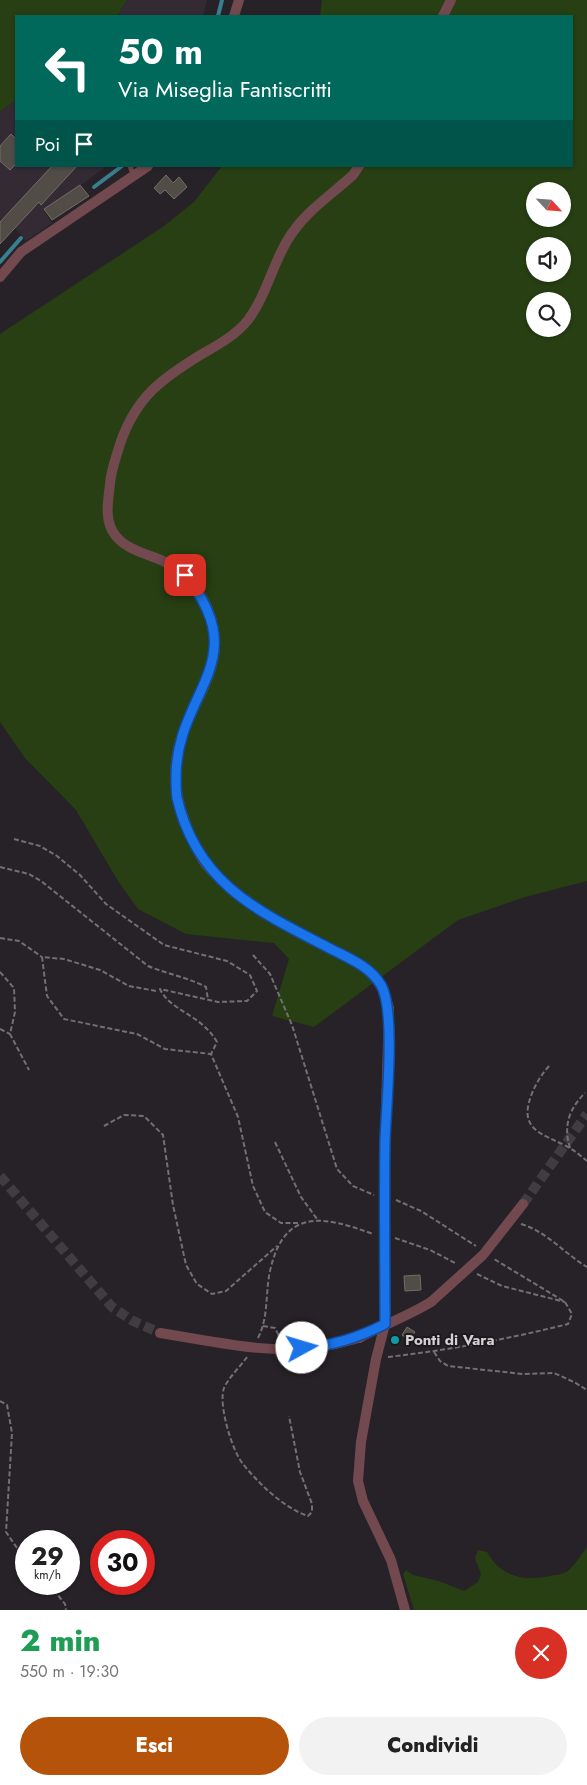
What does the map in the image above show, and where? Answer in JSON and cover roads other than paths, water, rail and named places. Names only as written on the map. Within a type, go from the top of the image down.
[{"type":"street","points":[[234,15],[239,0]]},
{"type":"street","points":[[444,15],[451,0]]},
{"type":"street","points":[[0,276],[21,252],[132,171],[145,167]]},
{"type":"street","points":[[358,167],[343,184],[298,223],[286,243],[260,303],[247,322],[230,337],[158,384],[146,394],[133,412],[111,472],[107,516],[112,532],[121,543],[168,563],[185,575],[202,597],[215,628],[216,646],[212,664],[184,729],[176,756],[177,797],[187,826],[206,865],[231,890],[265,914],[361,965],[372,974],[386,995],[389,1008],[385,1142],[385,1324],[376,1359],[361,1442],[358,1481],[363,1501],[391,1560],[405,1610]]},
{"type":"street","points":[[160,1333],[256,1348],[283,1349],[321,1347],[359,1338],[385,1324],[413,1313],[431,1302],[471,1268],[523,1204]]},
{"type":"waterway","points":[[218,15],[222,0]]},
{"type":"waterway","points":[[94,187],[121,167]]},
{"type":"waterway","points":[[0,262],[21,238]]},
{"type":"tunnel","points":[[523,1204],[587,1114]]},
{"type":"tunnel","points":[[0,1176],[112,1307],[133,1321],[160,1333]]},
{"type":"place","name":"Ponti di Vara","points":[[395,1340]]}]
